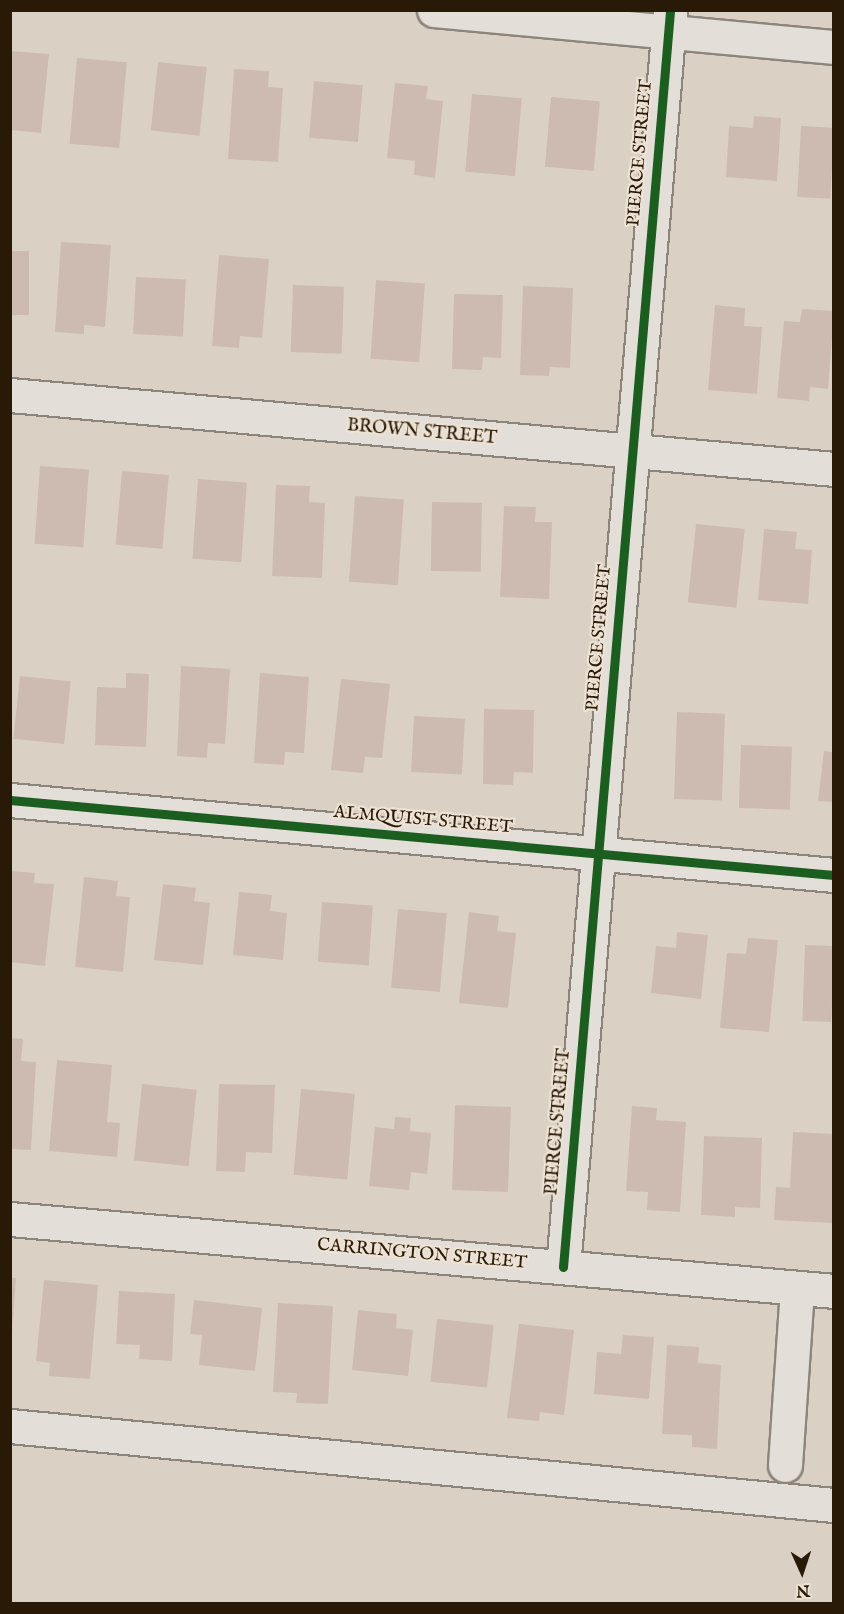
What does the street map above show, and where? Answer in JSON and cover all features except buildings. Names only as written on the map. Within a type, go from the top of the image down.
[{"type":"street","points":[[434,10],[669,21],[834,47]]},
{"type":"street","name":"PIERCE STREET","points":[[563,1268],[669,21]]},
{"type":"street","name":"BROWN STREET","points":[[10,394],[834,469]]},
{"type":"street","name":"ALMQUIST STREET","points":[[10,800],[834,875]]},
{"type":"street","name":"CARRINGTON STREET","points":[[10,1219],[834,1291]]},
{"type":"street","points":[[785,1465],[797,1288]]},
{"type":"street","points":[[10,1426],[834,1505]]},
{"type":"cycle path","points":[[563,1267],[670,10]]},
{"type":"cycle path","points":[[10,800],[834,875]]}]
